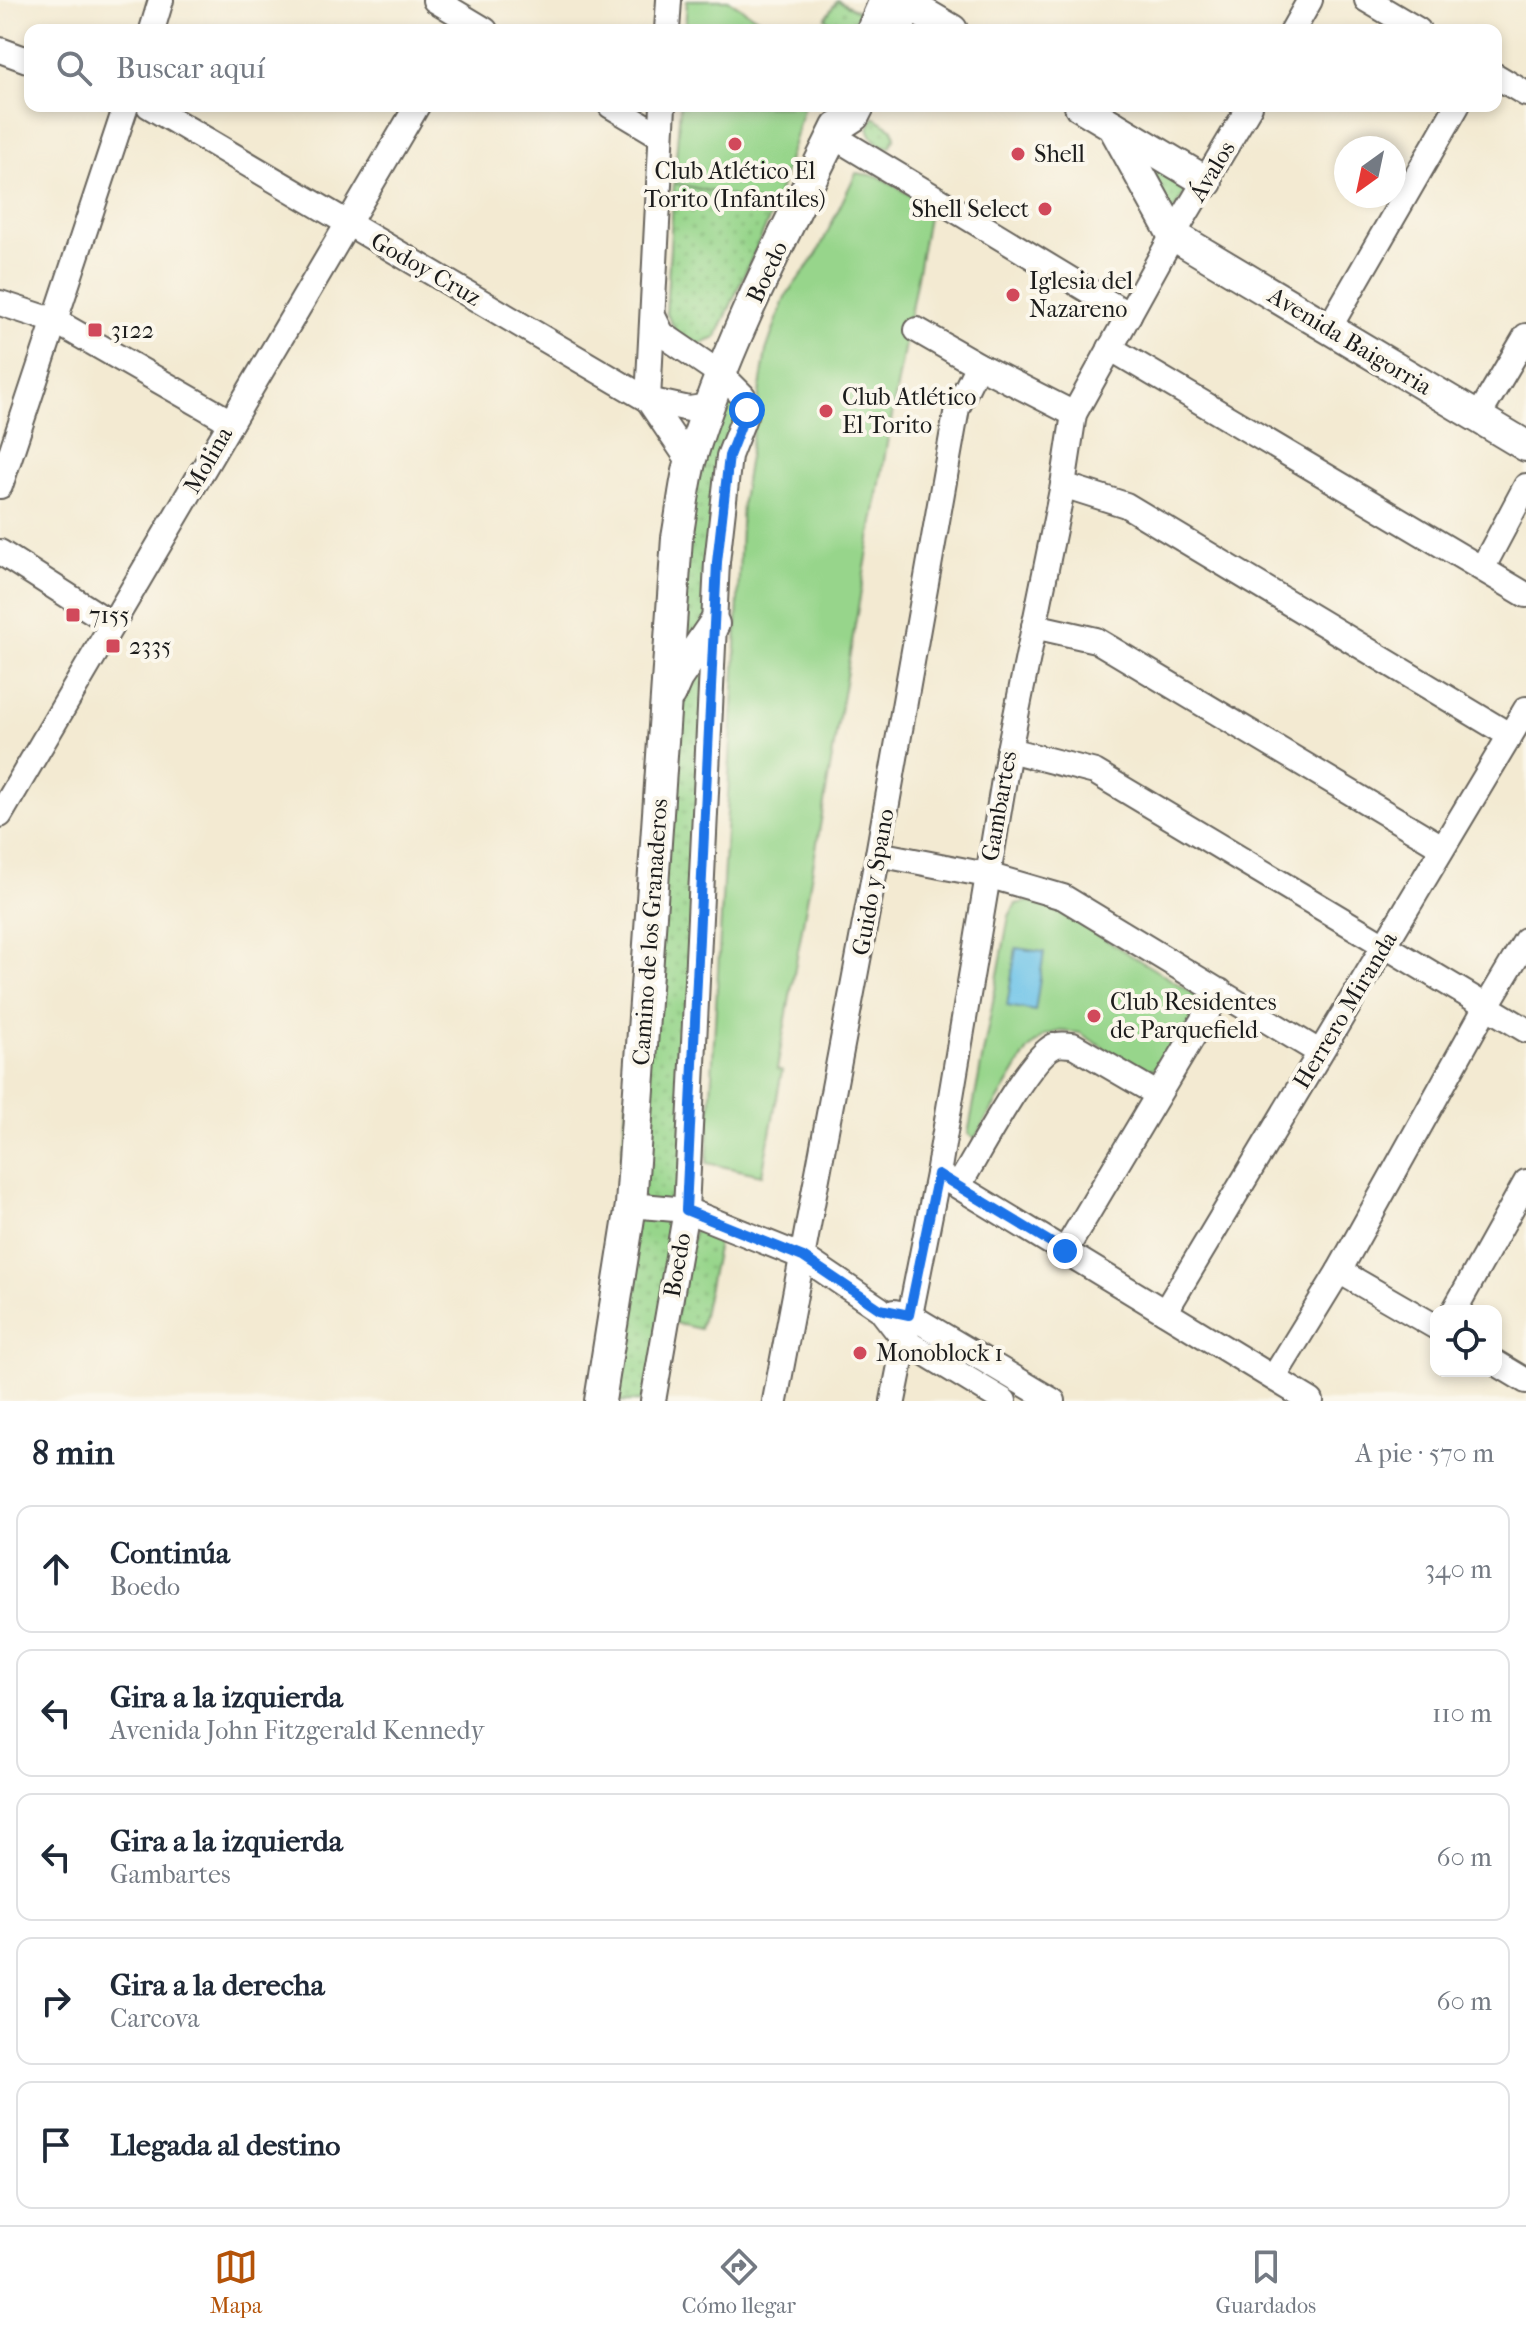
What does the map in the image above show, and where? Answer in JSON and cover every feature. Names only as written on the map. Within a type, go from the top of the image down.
[{"type":"main road","points":[[875,24],[885,0]]},
{"type":"main road","points":[[900,24],[901,0],[942,24]]},
{"type":"main road","name":"Boedo","points":[[710,406],[753,300],[836,123],[854,116],[856,112]]},
{"type":"main road","points":[[1090,112],[1207,182]]},
{"type":"main road","points":[[1113,126],[1173,235]]},
{"type":"main road","name":"Avenida Baigorria","points":[[1173,235],[1526,446]]},
{"type":"main road","name":"Camino de los Granaderos","points":[[600,1401],[631,1205],[677,538],[690,462],[710,406]]},
{"type":"main road","points":[[666,703],[677,678],[714,624]]},
{"type":"street","points":[[154,24],[161,0]]},
{"type":"street","points":[[435,0],[473,20]]},
{"type":"street","points":[[667,24],[669,0]]},
{"type":"street","points":[[1296,24],[1310,0]]},
{"type":"street","points":[[1367,0],[1408,24]]},
{"type":"street","points":[[0,50],[24,59]]},
{"type":"street","points":[[1502,80],[1526,94]]},
{"type":"street","points":[[0,486],[124,112]]},
{"type":"street","name":"Godoy Cruz","points":[[159,112],[648,400],[689,409],[710,406]]},
{"type":"street","name":"Molina","points":[[0,815],[413,112]]},
{"type":"street","points":[[621,112],[661,136]]},
{"type":"street","points":[[663,112],[648,400],[690,462]]},
{"type":"street","name":"Ávalos","points":[[1173,235],[1247,112]]},
{"type":"street","points":[[1329,328],[1454,112]]},
{"type":"street","points":[[836,123],[1129,315]]},
{"type":"street","name":"Gambartes","points":[[893,1401],[909,1315],[948,1179],[987,875],[1074,414],[1173,235]]},
{"type":"street","points":[[0,303],[55,321],[231,422]]},
{"type":"street","name":"Boedo","points":[[653,1401],[686,1210],[717,562],[729,456],[747,410],[743,396],[722,375],[662,334],[654,318]]},
{"type":"street","points":[[917,330],[1074,414]]},
{"type":"street","points":[[1478,417],[1526,336]]},
{"type":"street","points":[[1110,348],[1526,595]]},
{"type":"street","name":"Guido y Spano","points":[[775,1401],[878,854],[957,408],[978,365]]},
{"type":"street","points":[[1063,485],[1126,505],[1509,735]]},
{"type":"street","points":[[1483,567],[1526,486]]},
{"type":"street","points":[[0,552],[112,624]]},
{"type":"street","points":[[1034,626],[1096,640],[1442,847]]},
{"type":"street","name":"Herrero Miranda","points":[[1165,1312],[1526,709]]},
{"type":"street","points":[[1009,750],[1095,772],[1526,1030]]},
{"type":"street","points":[[878,854],[987,875],[1063,897],[1319,1052]]},
{"type":"street","points":[[1274,1377],[1339,1271],[1526,940]]},
{"type":"street","points":[[1065,1251],[1220,991]]},
{"type":"street","points":[[1157,1094],[1073,1045],[1057,1044],[1044,1053],[948,1179],[1311,1401]]},
{"type":"street","points":[[1457,1305],[1526,1182]]},
{"type":"street","points":[[631,1205],[686,1210],[803,1257],[880,1309],[905,1341],[1004,1401]]},
{"type":"street","points":[[1339,1271],[1430,1324]]},
{"type":"street","points":[[880,1309],[909,1315],[1053,1401]]},
{"type":"street","points":[[1502,1367],[1526,1381]]},
{"type":"green space","points":[[687,0],[728,0],[767,24],[685,24]]},
{"type":"green space","points":[[837,0],[860,12],[853,24],[833,24],[825,19]]},
{"type":"green space","name":"Club Atlético El Torito (Infantiles)","points":[[680,112],[802,112],[775,206],[674,183]]},
{"type":"green space","points":[[874,117],[893,129],[895,137],[890,147],[878,144],[872,136],[868,128]]},
{"type":"green space","points":[[1133,143],[1193,179],[1172,213]]},
{"type":"green space","points":[[856,173],[878,176],[930,207],[777,1069],[782,1071],[762,1175],[707,1163],[742,500],[766,351],[785,297],[817,254]]},
{"type":"green space","points":[[674,183],[775,206],[716,338],[700,344],[678,335],[666,313]]},
{"type":"green space","points":[[722,375],[743,396],[729,456],[686,1210],[653,1401],[600,1401],[677,538]]},
{"type":"green space","name":"Club Residentes de Parquefield","points":[[1031,901],[1070,918],[1206,1001],[1166,1066],[1140,1071],[1080,1033],[1061,1031],[1045,1035],[1028,1050],[975,1138],[968,1134],[1009,916],[1016,904]]},
{"type":"green space","points":[[700,1227],[720,1234],[700,1329],[674,1323],[694,1231]]},
{"type":"water","points":[[1016,948],[1044,952],[1035,1011],[1007,1006]]},
{"type":"place","name":"Club Atlético El Torito (Infantiles)","points":[[735,144]]},
{"type":"place","name":"Shell","points":[[1018,154]]},
{"type":"place","name":"Shell Select","points":[[1045,209]]},
{"type":"place","name":"Iglesia del Nazareno","points":[[1013,295]]},
{"type":"place","name":"3122","points":[[95,330]]},
{"type":"place","name":"Club Atlético El Torito","points":[[826,411]]},
{"type":"place","name":"7155","points":[[73,615]]},
{"type":"place","name":"2335","points":[[113,646]]},
{"type":"place","name":"Club Residentes de Parquefield","points":[[1094,1016]]},
{"type":"place","name":"Monoblock 1","points":[[860,1353]]},
{"type":"route","points":[[747,410],[729,456],[717,562],[686,1210],[803,1257],[880,1309],[909,1315],[938,1174],[1065,1251]]}]
